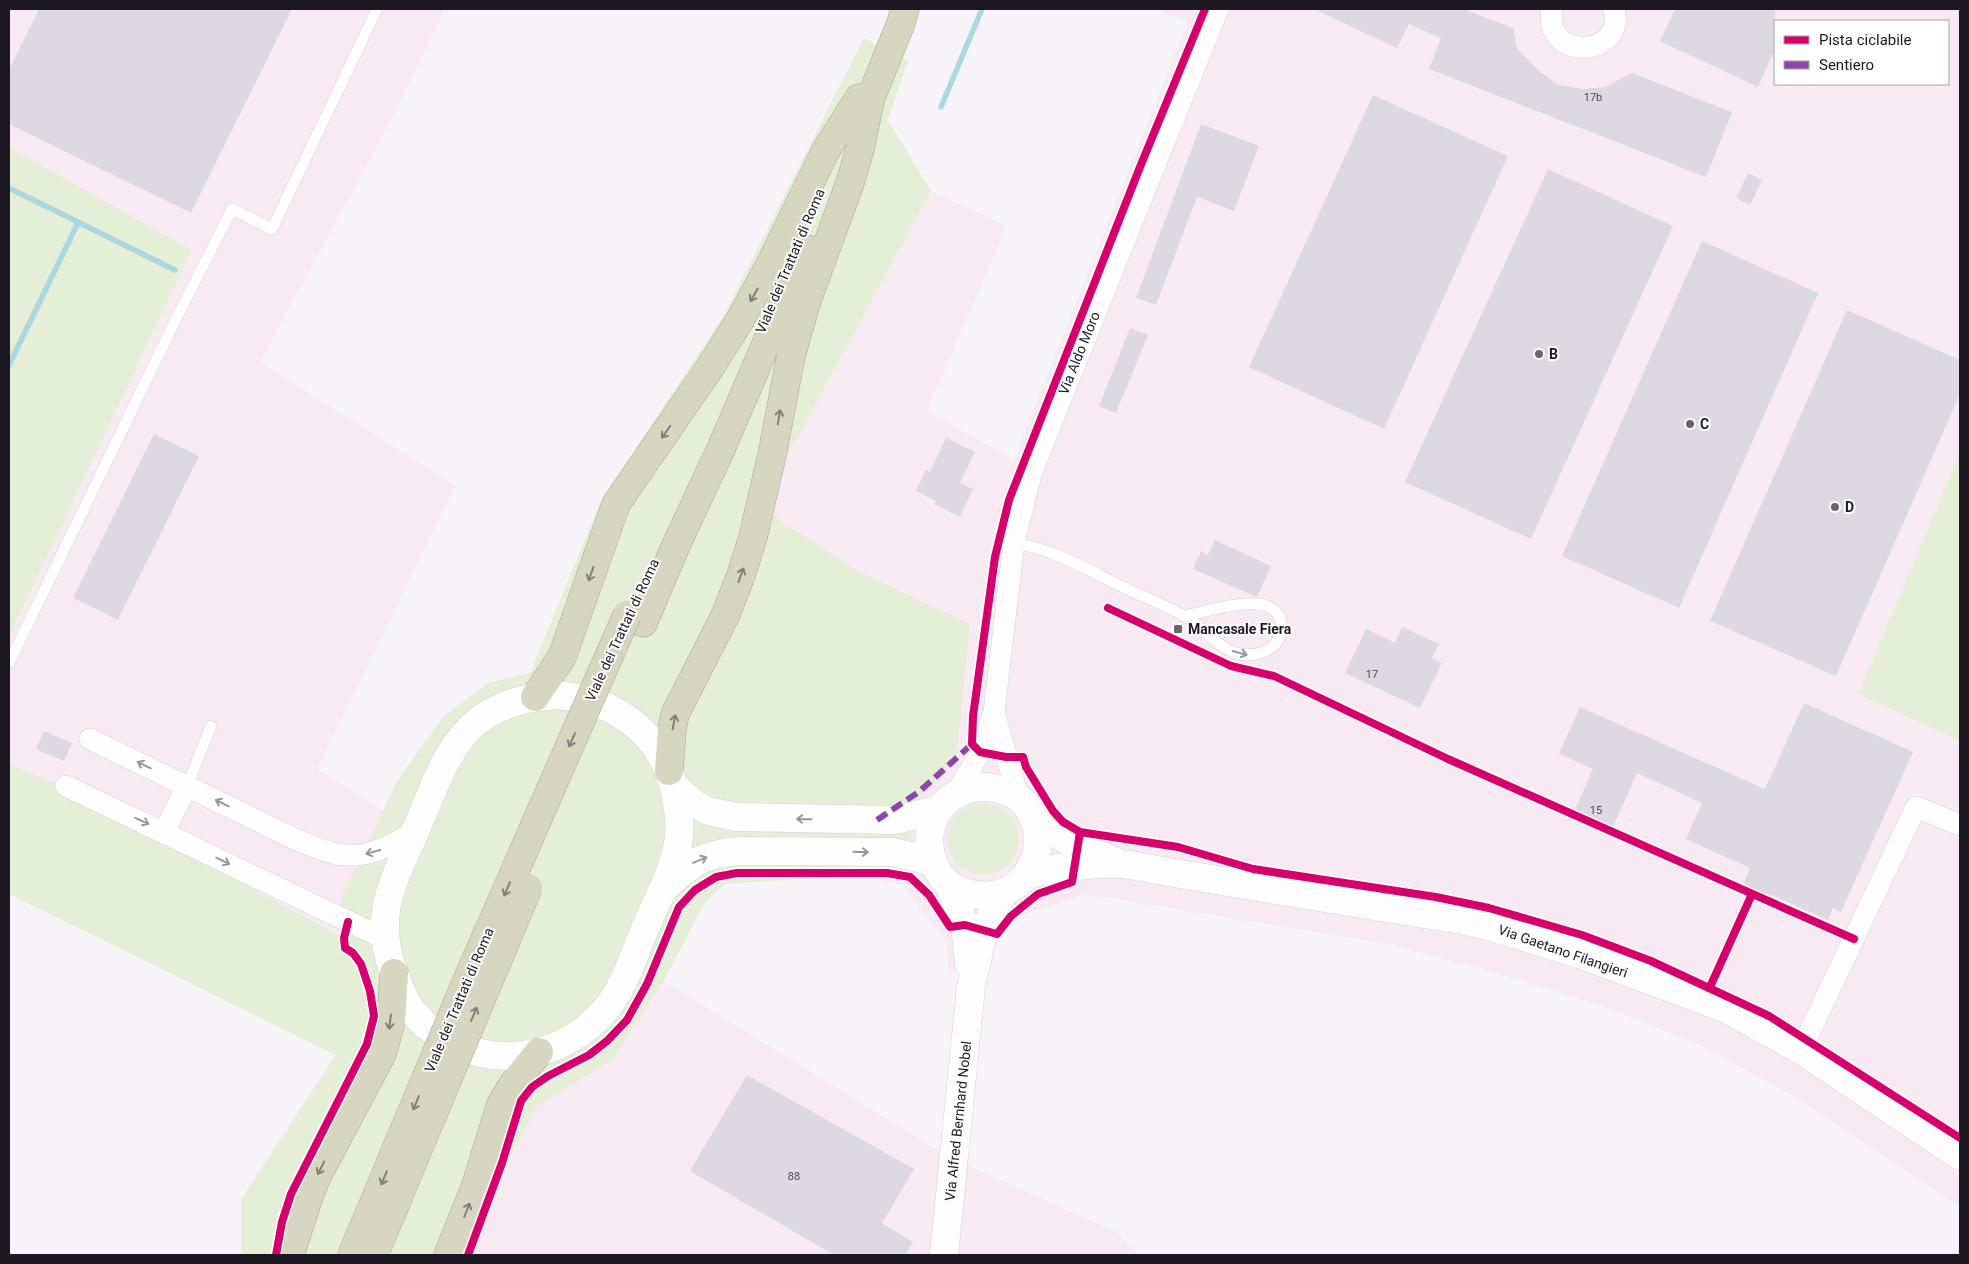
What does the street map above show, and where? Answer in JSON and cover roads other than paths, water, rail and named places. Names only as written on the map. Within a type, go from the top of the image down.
[{"type":"highway","name":"Viale dei Trattati di Roma","points":[[352,1255],[413,1136],[511,928],[635,619],[677,543],[720,451],[864,100],[892,22],[901,9]]},
{"type":"highway","name":"Viale dei Trattati di Roma","points":[[864,100],[901,23],[905,9]]},
{"type":"highway","points":[[535,697],[562,657],[616,504],[709,369],[740,320],[770,266],[825,152],[864,100]]},
{"type":"highway","points":[[672,778],[675,714],[726,614],[753,537],[772,455],[791,356],[807,300],[850,183],[860,149],[864,100]]},
{"type":"highway","points":[[290,1255],[316,1178],[382,1054],[391,1021],[394,974]]},
{"type":"highway","points":[[448,1255],[475,1188],[502,1104],[514,1083],[540,1052]]},
{"type":"highway","name":"Viale dei Trattati di Roma","points":[[374,1255],[413,1136]]},
{"type":"street","name":"Via Aldo Moro","points":[[948,802],[980,752],[994,712],[1014,542],[1032,471],[1218,9]]},
{"type":"street","points":[[1552,9],[1552,24],[1556,35],[1564,43],[1574,47],[1585,48],[1596,46],[1606,39],[1614,23],[1614,9]]},
{"type":"street","points":[[672,778],[680,828],[673,864],[611,1002],[590,1025],[579,1034],[540,1052],[496,1057],[475,1053],[451,1042],[419,1019],[408,1006],[394,974],[384,939],[383,926],[387,901],[442,769],[453,750],[472,726],[499,708],[535,697],[558,695],[577,697],[598,703],[633,722],[645,734],[659,750],[672,778],[693,803],[708,811],[736,817],[896,820],[948,802],[976,787],[997,788],[1018,796],[1035,821],[1038,838],[1037,856],[1026,876],[1015,886],[989,896],[961,891],[949,884],[942,877],[932,860],[929,848],[929,834],[933,821],[948,802]]},
{"type":"street","name":"Via Aldo Moro","points":[[994,712],[1018,796]]},
{"type":"street","points":[[90,739],[295,839],[330,853],[345,856],[373,852],[386,848],[416,830]]},
{"type":"street","points":[[66,786],[384,939]]},
{"type":"street","points":[[164,832],[188,786]]},
{"type":"street","points":[[1801,1050],[1916,807],[1960,825]]},
{"type":"street","name":"Via Gaetano Filangieri","points":[[1035,821],[1078,846],[1122,864],[1461,920],[1488,926],[1579,954],[1724,1008],[1801,1050],[1960,1156]]},
{"type":"street","points":[[662,890],[690,864],[721,853],[739,851],[892,852],[932,860]]},
{"type":"street","name":"Via Gaetano Filangieri","points":[[1026,876],[1060,868],[1122,864]]},
{"type":"street","name":"Via Alfred Bernhard Nobel","points":[[949,884],[965,926],[971,987]]},
{"type":"street","name":"Via Alfred Bernhard Nobel","points":[[944,1255],[971,987],[984,930],[1003,892]]},
{"type":"lane","points":[[9,663],[232,208],[272,228],[377,9]]},
{"type":"lane","points":[[1014,542],[1055,554],[1186,616],[1217,642],[1238,654],[1260,654],[1276,642],[1280,634],[1281,626],[1277,615],[1270,608],[1256,603],[1234,604],[1186,616]]},
{"type":"lane","points":[[188,786],[211,726]]},
{"type":"waterway","points":[[941,107],[982,9]]},
{"type":"waterway","points":[[9,188],[175,270]]},
{"type":"waterway","points":[[9,365],[78,223]]},
{"type":"place","name":"B","points":[[1539,354]]},
{"type":"place","name":"C","points":[[1690,424]]},
{"type":"place","name":"D","points":[[1835,507]]},
{"type":"place","name":"Mancasale Fiera","points":[[1178,629]]}]
